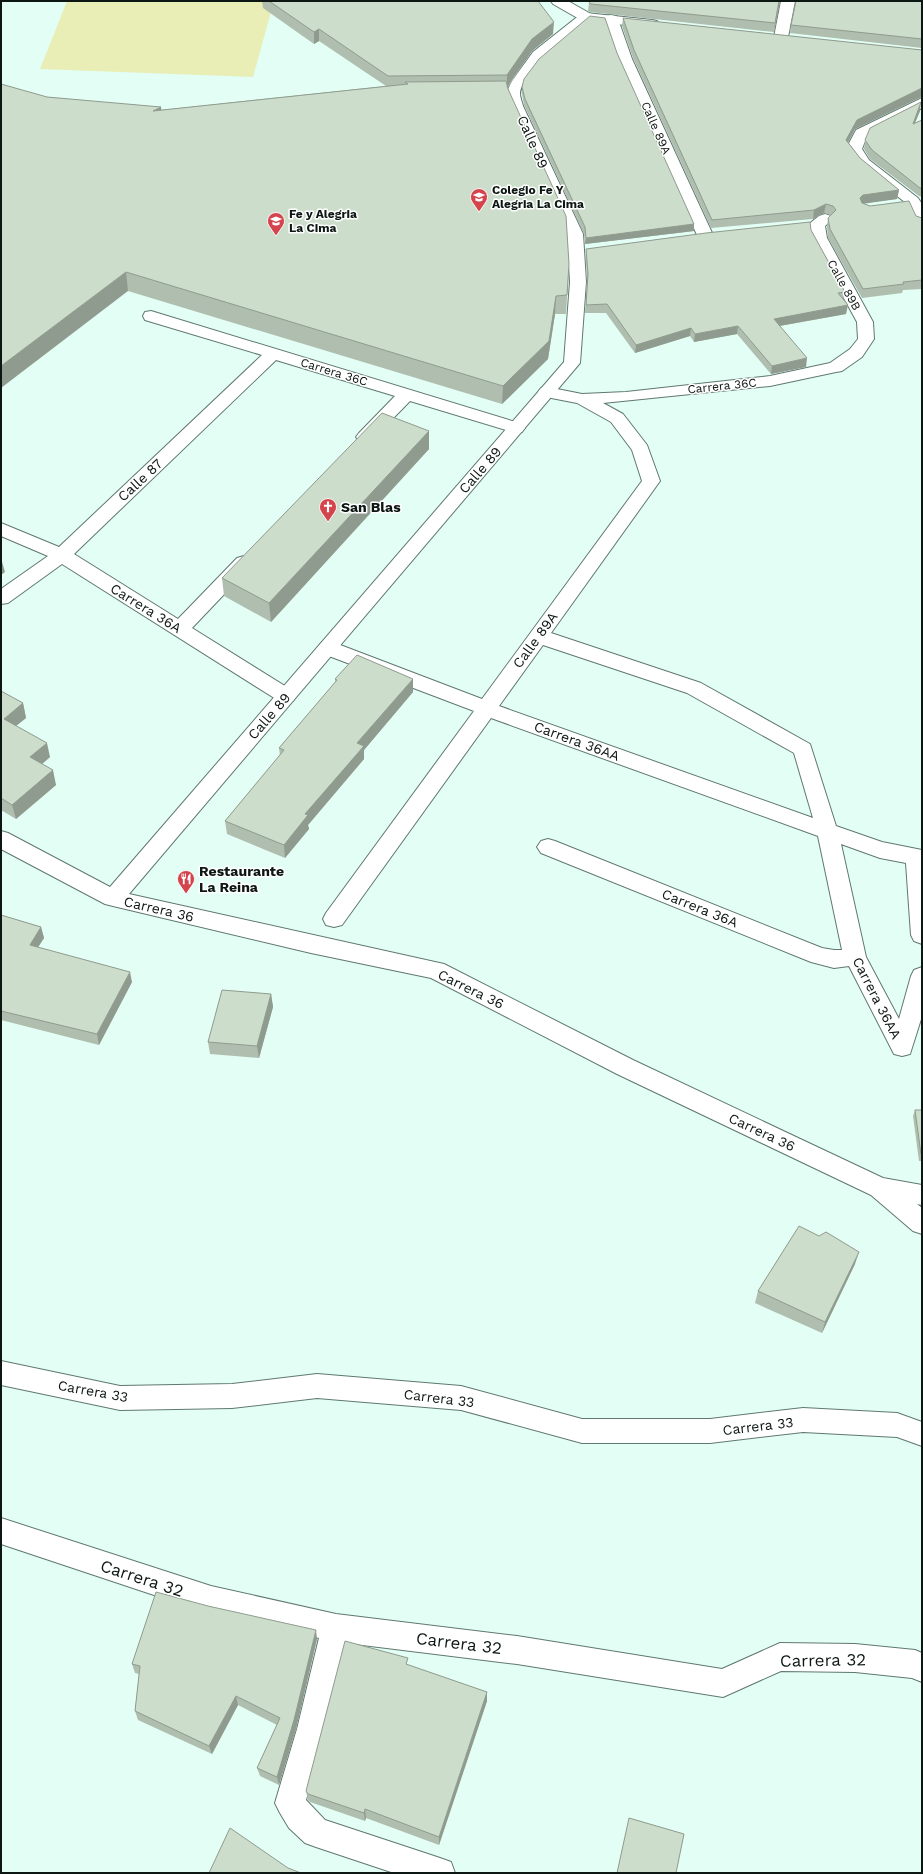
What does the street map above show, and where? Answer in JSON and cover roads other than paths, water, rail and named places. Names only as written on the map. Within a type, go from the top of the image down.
[{"type":"street","points":[[558,1],[586,17],[665,25]]},
{"type":"street","points":[[781,37],[788,1]]},
{"type":"street","name":"Calle 89","points":[[113,898],[572,363],[579,289],[585,251],[575,234],[516,106],[505,93],[519,81],[538,55],[586,17]]},
{"type":"street","name":"Calle 89A","points":[[611,19],[625,59],[705,235]]},
{"type":"street","points":[[766,36],[797,39]]},
{"type":"street","points":[[922,102],[861,133],[854,149],[864,163],[918,201],[922,221]]},
{"type":"street","points":[[890,204],[918,201]]},
{"type":"street","name":"Calle 89B","points":[[815,223],[819,238],[865,322],[866,338],[856,353]]},
{"type":"street","name":"Carrera 36C","points":[[151,316],[516,428]]},
{"type":"street","name":"Carrera 36C","points":[[582,399],[626,397],[770,381],[836,367],[856,353]]},
{"type":"street","name":"Calle 87","points":[[1,598],[62,554],[273,354]]},
{"type":"street","name":"Calle 89A","points":[[334,919],[485,708],[651,481],[641,449],[617,418],[582,399],[547,392]]},
{"type":"street","points":[[352,451],[408,394]]},
{"type":"street","name":"Carrera 36A","points":[[1,529],[62,554],[286,696]]},
{"type":"street","points":[[179,629],[257,548]]},
{"type":"street","name":"Carrera 36AA","points":[[538,636],[694,688],[803,750],[827,830],[855,957],[902,1047],[922,976]]},
{"type":"street","name":"Carrera 36AA","points":[[328,648],[485,708],[880,850],[919,858]]},
{"type":"street","name":"Carrera 36","points":[[1,839],[113,898],[311,944],[436,970],[625,1067],[880,1188],[922,1195]]},
{"type":"street","name":"Carrera 36A","points":[[548,847],[819,956],[834,959],[855,957]]},
{"type":"street","points":[[919,858],[922,935]]},
{"type":"street","points":[[880,1188],[922,1223]]},
{"type":"street","name":"Carrera 33","points":[[1,1373],[120,1398],[232,1396],[318,1386],[461,1398],[582,1431],[710,1431],[803,1420],[897,1425],[922,1434]]},
{"type":"street","name":"Carrera 32","points":[[1,1531],[211,1600],[336,1628],[517,1650],[723,1683],[780,1657],[855,1658],[915,1664],[922,1668]]},
{"type":"street","points":[[336,1628],[311,1729],[290,1803],[300,1817],[316,1832],[440,1873]]},
{"type":"place","name":"Colegio Fe Y Alegria La Cima","points":[[479,212]]},
{"type":"place","name":"Fe y Alegria La Cima","points":[[276,236]]},
{"type":"place","name":"San Blas","points":[[328,522]]},
{"type":"place","name":"Restaurante La Reina","points":[[186,894]]}]
